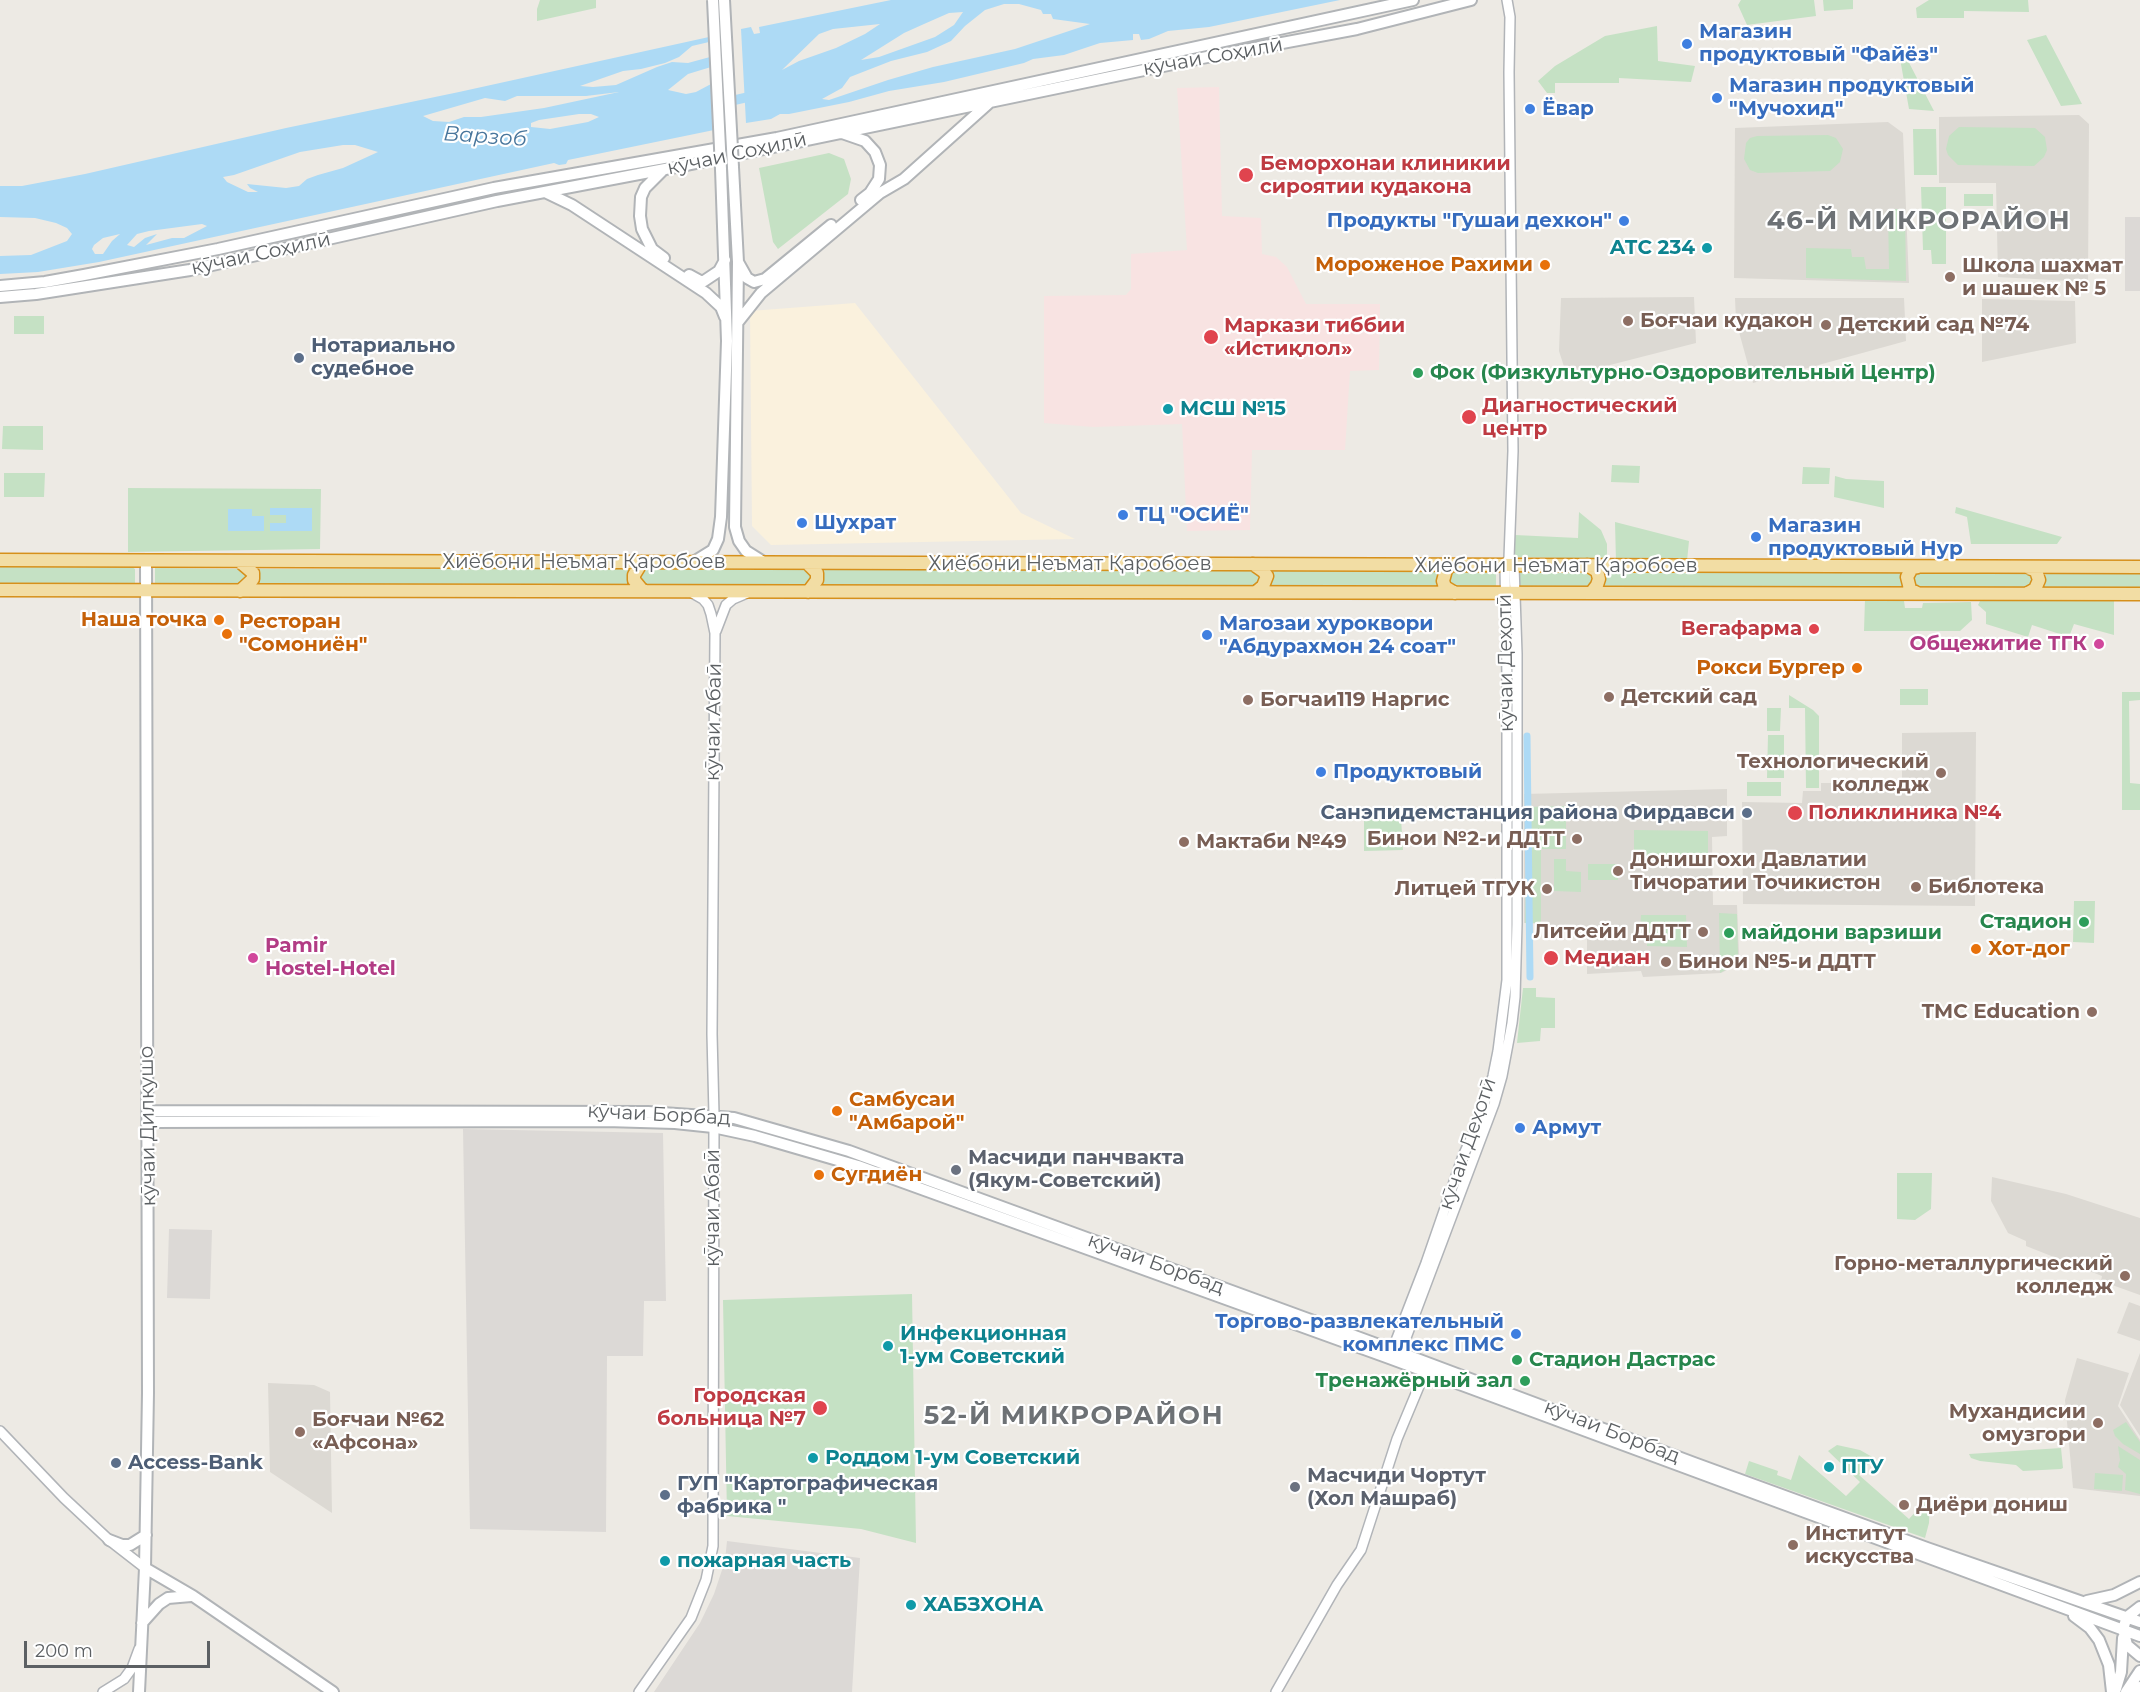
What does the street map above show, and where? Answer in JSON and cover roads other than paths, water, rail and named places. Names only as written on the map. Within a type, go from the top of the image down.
[{"type":"highway","name":"Хиёбони Неъмат Қаробоев","points":[[0,560],[1450,566],[1509,563],[1587,566],[2140,567]]},
{"type":"highway","points":[[239,561],[253,573],[253,579],[240,591]]},
{"type":"highway","points":[[642,562],[634,575],[636,585],[643,591]]},
{"type":"highway","points":[[807,563],[817,573],[817,580],[808,592]]},
{"type":"highway","points":[[1253,564],[1267,576],[1263,586],[1256,592]]},
{"type":"highway","points":[[1450,566],[1443,576],[1443,581],[1445,587],[1455,593]]},
{"type":"highway","points":[[1587,566],[1597,571],[1599,579],[1598,585],[1591,593]]},
{"type":"highway","points":[[1917,593],[1910,589],[1907,577],[1912,568],[1922,567]]},
{"type":"highway","points":[[2026,594],[2035,589],[2040,580],[2036,571],[2027,567]]},
{"type":"highway","name":"Хиёбони Неъмат Қаробоев","points":[[0,590],[2140,594]]},
{"type":"main road","points":[[713,0],[727,168],[738,262],[735,527],[739,541],[746,551],[765,563]]},
{"type":"main road","points":[[692,562],[713,550],[718,539],[727,348],[724,0]]},
{"type":"main road","name":"кӯчаи Соҳилӣ","points":[[0,286],[45,282],[84,275],[494,188],[777,138],[1413,0]]},
{"type":"main road","name":"кӯчаи Соҳилӣ","points":[[0,297],[36,294],[190,270],[545,192],[664,170],[1202,58],[1382,24],[1471,0]]},
{"type":"main road","points":[[1377,8],[1382,24]]},
{"type":"main road","points":[[738,322],[761,293],[880,194],[904,179],[990,102]]},
{"type":"main road","points":[[738,262],[747,278],[754,282],[765,279],[870,193],[879,179],[880,165],[875,152],[865,141],[842,133]]},
{"type":"main road","points":[[664,170],[645,188],[641,197],[642,229],[652,249],[700,281],[712,278],[726,260]]},
{"type":"main road","points":[[545,192],[572,205],[706,293],[721,306],[726,320]]},
{"type":"main road","points":[[348,219],[347,225],[352,234]]},
{"type":"main road","points":[[315,227],[322,232],[323,237],[319,242]]},
{"type":"main road","name":"кӯчаи Дилкушо","points":[[139,1692],[145,1568],[148,1393],[146,561]]},
{"type":"main road","name":"кӯчаи Борбад","points":[[148,1117],[613,1111],[714,1115],[734,1118],[849,1151],[1395,1356],[1425,1372],[2064,1608],[2123,1633],[2140,1636]]},
{"type":"main road","name":"кӯчаи Борбад","points":[[148,1117],[675,1123],[713,1127],[755,1136],[858,1166],[2140,1622]]},
{"type":"main road","points":[[109,1539],[122,1545],[130,1545],[146,1534]]},
{"type":"main road","points":[[145,1568],[193,1596],[333,1692]]},
{"type":"main road","points":[[2085,1601],[2114,1595],[2140,1582]]},
{"type":"main road","points":[[142,1623],[159,1604],[168,1598],[193,1596]]},
{"type":"main road","points":[[2114,1692],[2121,1672],[2123,1633],[2127,1617],[2140,1607]]},
{"type":"main road","points":[[2064,1608],[2090,1628],[2099,1640],[2109,1665],[2114,1692]]},
{"type":"main road","name":"кӯчаи Борбад","points":[[2123,1633],[2132,1651],[2140,1656]]},
{"type":"main road","points":[[2126,1692],[2140,1671]]},
{"type":"main road","points":[[2135,1692],[2140,1687]]},
{"type":"street","name":"кӯчаи Деҳотӣ","points":[[1395,1356],[1463,1156],[1479,1121],[1498,1051],[1507,980],[1507,677],[1513,451],[1510,17],[1506,0]]},
{"type":"street","name":"кӯчаи Абаӣ","points":[[639,1692],[691,1618],[706,1580],[713,1546],[714,1115],[712,1034],[715,633],[708,605],[703,599],[689,591]]},
{"type":"street","name":"кӯчаи Абаӣ","points":[[715,633],[726,605],[733,599],[751,592]]},
{"type":"street","points":[[1276,1692],[1337,1584],[1361,1550],[1397,1439],[1425,1372]]},
{"type":"street","points":[[0,1431],[64,1498],[145,1568]]},
{"type":"street","points":[[103,1692],[124,1679],[132,1668],[141,1641]]},
{"type":"water","points":[[891,0],[1340,0],[1209,27],[1168,31],[1149,39],[1141,40],[1139,34],[1133,34],[1133,40],[1100,43],[1064,55],[1033,59],[944,82],[889,91],[849,102],[780,114],[771,119],[746,123],[741,29],[751,27],[754,34],[760,33],[759,27]],"holes":[[[1004,4],[1019,4],[1041,10],[1043,14],[1051,14],[1053,19],[1090,24],[1015,49],[933,67],[829,100],[822,99],[842,88],[850,77],[891,61],[927,52],[951,41],[985,10]],[[963,12],[954,25],[935,37],[879,57],[861,60],[904,33],[949,13]],[[880,24],[836,48],[799,61],[782,70],[819,34],[833,29]]]},
{"type":"water","points":[[709,37],[709,42],[692,46],[679,57],[665,63],[623,71],[580,86],[616,85],[672,62],[688,63],[710,57],[711,67],[688,74],[668,90],[686,94],[696,92],[711,84],[714,130],[568,160],[566,164],[554,163],[99,262],[38,272],[0,274],[0,256],[31,255],[67,241],[72,234],[67,228],[56,223],[35,218],[0,217],[0,186],[22,186],[85,174],[286,128]],"holes":[[[619,92],[544,108],[481,117],[464,117],[449,122],[433,121],[423,116],[485,98],[505,101],[517,96],[586,96]],[[579,114],[599,117],[588,122],[550,129],[531,127],[531,123]],[[343,145],[355,145],[378,152],[343,168],[307,179],[299,186],[286,188],[247,184],[258,192],[248,192],[227,182],[223,177],[300,152]],[[202,224],[207,226],[184,238],[172,238],[146,245],[157,234],[145,238],[134,247],[127,245],[137,234]],[[120,234],[103,254],[95,254],[92,249],[103,238]]]},
{"type":"water","points":[[270,508],[312,508],[312,531],[270,531],[270,523],[286,523],[286,515],[270,515]]},
{"type":"water","points":[[228,509],[252,509],[252,516],[264,516],[264,531],[228,531]]},
{"type":"waterway","name":"Варзоб","points":[[722,103],[757,95]]},
{"type":"waterway","points":[[1527,736],[1530,977]]},
{"type":"place","name":"Магазин продуктовый \"Файёз\"","points":[[1687,44]]},
{"type":"place","name":"Магазин продуктовый \"Мучохид\"","points":[[1717,98]]},
{"type":"place","name":"Ёвар","points":[[1530,109]]},
{"type":"place","name":"Беморхонаи клиникии сироятии кудакона","points":[[1246,175]]},
{"type":"place","name":"Продукты \"Гушаи дехкон\"","points":[[1624,221]]},
{"type":"place","name":"АТС 234","points":[[1707,248]]},
{"type":"place","name":"Мороженое Рахими","points":[[1545,265]]},
{"type":"place","name":"Школа шахмат и шашек № 5","points":[[1950,277]]},
{"type":"place","name":"Боғчаи кудакон","points":[[1628,321]]},
{"type":"place","name":"Детский сад №74","points":[[1826,325]]},
{"type":"place","name":"Маркази тиббии «Истиқлол»","points":[[1211,337]]},
{"type":"place","name":"Нотариально судебное","points":[[299,358]]},
{"type":"place","name":"Фок (Физкультурно-Оздоровительный Центр)","points":[[1418,373]]},
{"type":"place","name":"МСШ №15","points":[[1168,409]]},
{"type":"place","name":"Диагностический центр","points":[[1469,417]]},
{"type":"place","name":"ТЦ \"ОСИЁ\"","points":[[1123,515]]},
{"type":"place","name":"Шухрат","points":[[802,523]]},
{"type":"place","name":"Магазин продуктовый Нур","points":[[1756,537]]},
{"type":"place","name":"Наша точка","points":[[219,620]]},
{"type":"place","name":"Вегафарма","points":[[1814,629]]},
{"type":"place","name":"Ресторан \"Сомониён\"","points":[[227,634]]},
{"type":"place","name":"Магозаи хуроквори \"Абдурахмон 24 соат\"","points":[[1207,635]]},
{"type":"place","name":"Общежитие ТГК","points":[[2099,644]]},
{"type":"place","name":"Рокси Бургер","points":[[1857,668]]},
{"type":"place","name":"Детский сад","points":[[1609,697]]},
{"type":"place","name":"Богчаи119 Наргис","points":[[1248,700]]},
{"type":"place","name":"Продуктовый","points":[[1321,772]]},
{"type":"place","name":"Технологический колледж","points":[[1941,773]]},
{"type":"place","name":"Санэпидемстанция района Фирдавси","points":[[1747,813]]},
{"type":"place","name":"Поликлиника №4","points":[[1795,813]]},
{"type":"place","name":"Бинои №2-и ДДТТ","points":[[1577,839]]},
{"type":"place","name":"Мактаби №49","points":[[1184,842]]},
{"type":"place","name":"Донишгохи Давлатии Тичоратии Точикистон","points":[[1618,871]]},
{"type":"place","name":"Библотека","points":[[1916,887]]},
{"type":"place","name":"Литцей ТГУК","points":[[1547,889]]},
{"type":"place","name":"Стадион","points":[[2084,922]]},
{"type":"place","name":"Литсейи ДДТТ","points":[[1703,932]]},
{"type":"place","name":"майдони варзиши","points":[[1729,933]]},
{"type":"place","name":"Хот-дог","points":[[1976,949]]},
{"type":"place","name":"Pamir Hostel-Hotel","points":[[253,958]]},
{"type":"place","name":"Медиан","points":[[1551,958]]},
{"type":"place","name":"Бинои №5-и ДДТТ","points":[[1666,962]]},
{"type":"place","name":"TMC Education","points":[[2092,1012]]},
{"type":"place","name":"Самбусаи \"Амбарой\"","points":[[837,1111]]},
{"type":"place","name":"Армут","points":[[1520,1128]]},
{"type":"place","name":"Масчиди панчвакта (Якум-Советский)","points":[[956,1170]]},
{"type":"place","name":"Сугдиён","points":[[819,1175]]},
{"type":"place","name":"Горно-металлургический колледж","points":[[2125,1276]]},
{"type":"place","name":"Торгово-развлекательный комплекс ПМС","points":[[1516,1334]]},
{"type":"place","name":"Инфекционная 1-ум Советский","points":[[888,1346]]},
{"type":"place","name":"Стадион Дастрас","points":[[1517,1360]]},
{"type":"place","name":"Тренажёрный зал","points":[[1525,1381]]},
{"type":"place","name":"Городская больница №7","points":[[820,1408]]},
{"type":"place","name":"Мухандисии омузгори","points":[[2098,1423]]},
{"type":"place","name":"Боғчаи №62 «Афсона»","points":[[300,1432]]},
{"type":"place","name":"Роддом 1-ум Советский","points":[[813,1458]]},
{"type":"place","name":"Access-Bank","points":[[116,1463]]},
{"type":"place","name":"ПТУ","points":[[1829,1467]]},
{"type":"place","name":"Масчиди Чортут (Хол Машраб)","points":[[1295,1487]]},
{"type":"place","name":"ГУП \"Картографическая фабрика \"","points":[[665,1495]]},
{"type":"place","name":"Диёри дониш","points":[[1904,1505]]},
{"type":"place","name":"Институт искусства","points":[[1793,1545]]},
{"type":"place","name":"пожарная часть","points":[[665,1561]]},
{"type":"place","name":"ХАБЗХОНА","points":[[911,1605]]},
{"type":"district","name":"46-Й МИКРОРАЙОН","points":[[1919,221]]},
{"type":"district","name":"52-Й МИКРОРАЙОН","points":[[1074,1416]]}]
